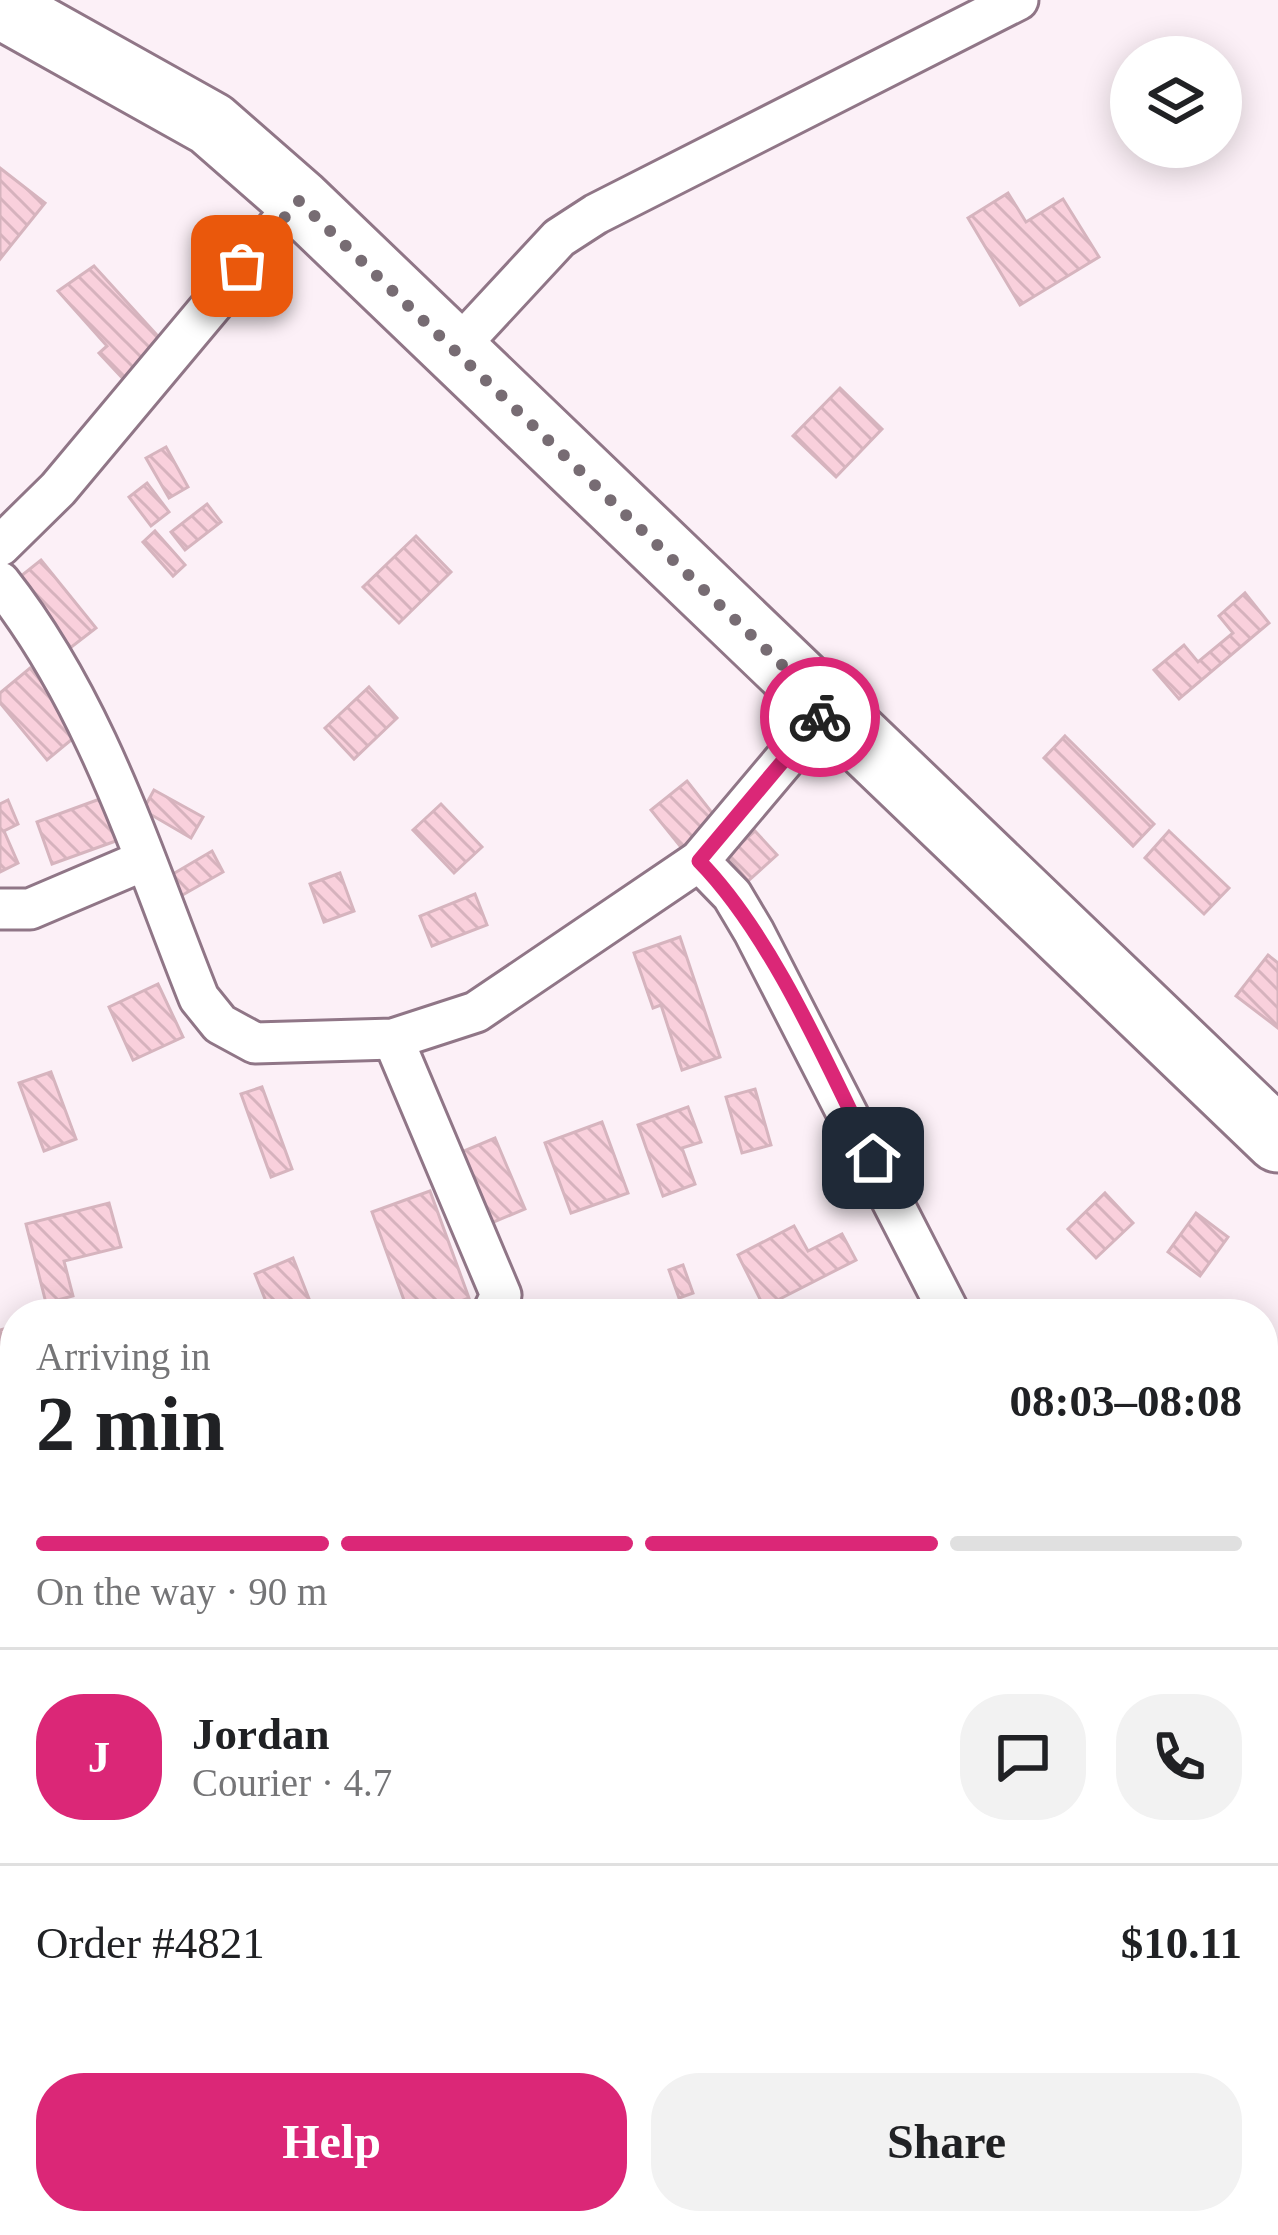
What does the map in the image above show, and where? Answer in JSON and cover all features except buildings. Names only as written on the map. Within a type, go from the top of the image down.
[{"type":"main road","points":[[0,6],[212,124],[299,201],[1278,1140]]},
{"type":"street","points":[[457,348],[559,238],[596,214],[1018,0]]},
{"type":"street","points":[[0,546],[58,489],[299,201]]},
{"type":"street","points":[[0,582],[59,666],[87,720],[199,998],[220,1024],[255,1043],[393,1039],[476,1012],[699,861],[827,708]]},
{"type":"street","points":[[0,909],[30,909],[145,860]]},
{"type":"street","points":[[699,861],[732,895],[754,932],[942,1299]]},
{"type":"street","points":[[393,1039],[498,1299]]},
{"type":"way so far","points":[[242,266],[299,201],[827,708],[820,717]]},
{"type":"route","points":[[820,717],[699,861],[732,895],[754,932],[873,1158]]}]
